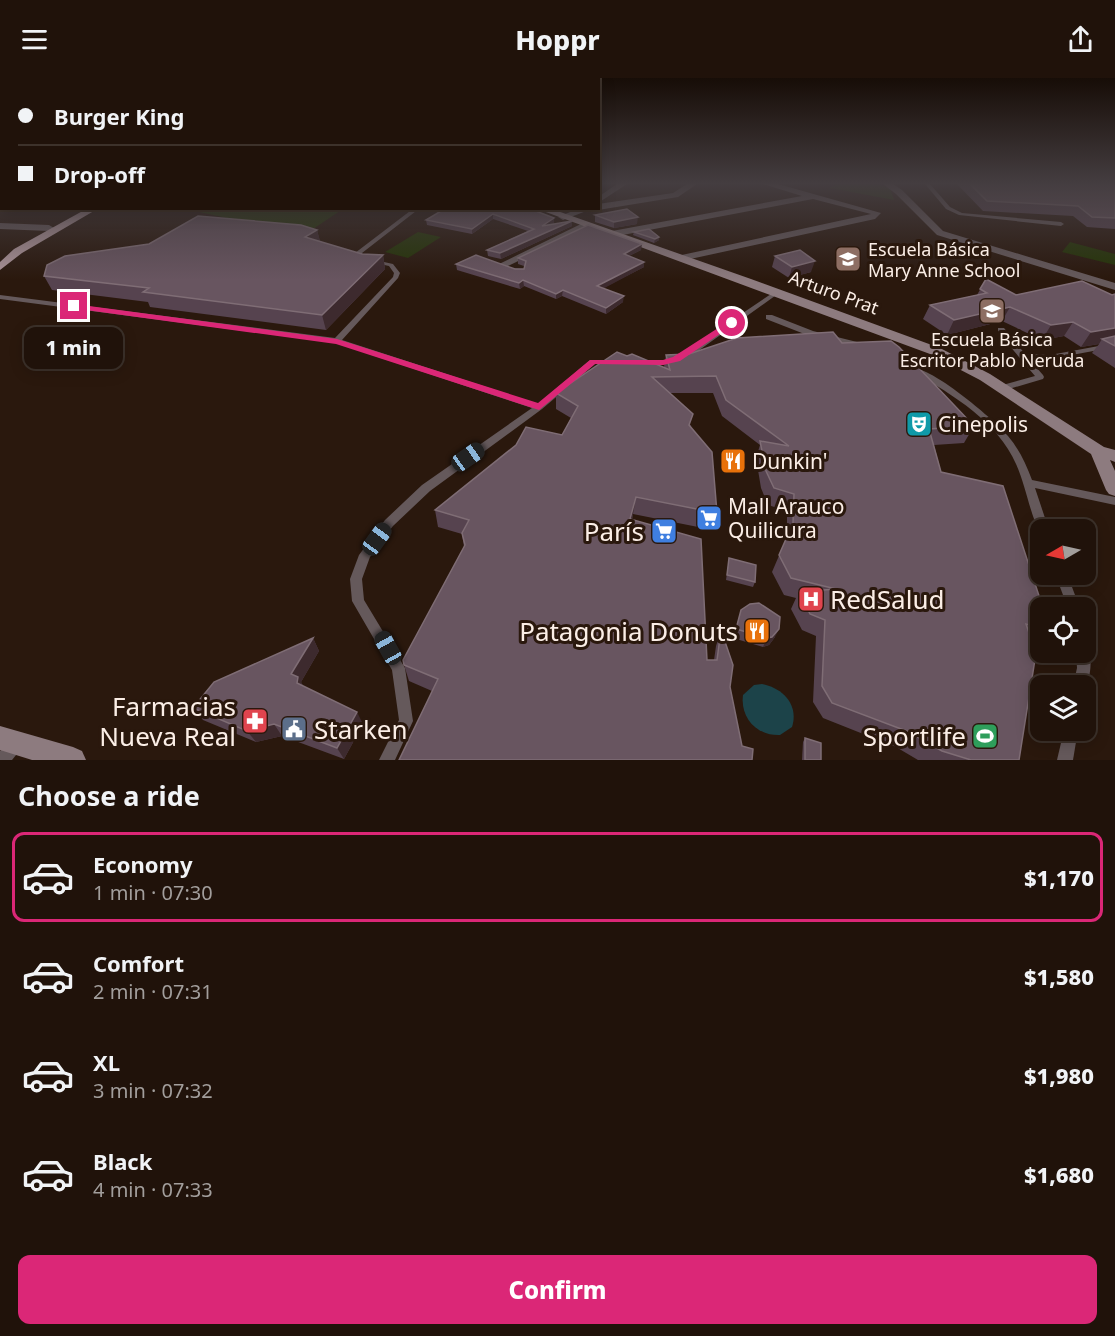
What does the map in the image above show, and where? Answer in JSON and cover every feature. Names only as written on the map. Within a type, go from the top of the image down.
[{"type":"main road","points":[[0,256],[72,216]]},
{"type":"main road","points":[[0,267],[18,251],[82,216]]},
{"type":"street","name":"Arturo Prat","points":[[560,216],[777,292],[935,351],[969,367],[1098,451],[1115,456]]},
{"type":"street","points":[[612,234],[710,216]]},
{"type":"street","points":[[681,258],[875,216]]},
{"type":"street","points":[[923,216],[940,233],[1115,287]]},
{"type":"street","points":[[520,270],[497,264],[585,225]]},
{"type":"street","points":[[0,226],[49,228]]},
{"type":"street","points":[[1098,451],[1115,490]]},
{"type":"street","points":[[6,747],[73,760]]},
{"type":"lane","points":[[337,341],[396,278],[397,273],[391,265],[364,259],[358,253],[408,216]]},
{"type":"lane","points":[[979,216],[1060,224]]},
{"type":"lane","points":[[387,760],[406,721],[398,668],[358,601],[356,579],[365,555],[389,523],[426,488],[539,407],[593,362],[663,363],[688,354],[777,292]]},
{"type":"lane","points":[[0,297],[337,341],[539,407]]},
{"type":"lane","points":[[769,316],[816,335],[869,348]]},
{"type":"lane","points":[[1001,330],[1040,376],[1002,388]]},
{"type":"lane","points":[[1022,356],[1050,357],[1115,345]]},
{"type":"lane","points":[[906,364],[966,404],[1003,435],[1014,448],[1040,519]]},
{"type":"lane","points":[[1027,483],[1115,501]]},
{"type":"lane","points":[[1065,760],[1069,741]]},
{"type":"green space","points":[[217,216],[333,216],[304,235]]},
{"type":"green space","points":[[418,232],[441,237],[408,258],[385,252]]},
{"type":"green space","points":[[1070,242],[1115,254],[1115,265],[1062,252]]},
{"type":"water","points":[[762,684],[777,689],[791,705],[794,719],[792,727],[780,735],[772,735],[757,729],[744,711],[743,695],[754,685]]},
{"type":"building","points":[[198,216],[301,225],[317,230],[305,237],[362,254],[383,255],[322,315],[143,292],[149,288],[44,276],[47,265],[65,256],[149,244]]},
{"type":"building","points":[[433,216],[490,216],[472,229],[426,220]]},
{"type":"building","points":[[498,216],[548,216],[554,218],[542,226],[572,221],[500,253],[487,250],[534,229]]},
{"type":"building","points":[[597,216],[638,217],[614,222]]},
{"type":"building","points":[[1091,216],[1115,216],[1115,218]]},
{"type":"building","points":[[588,225],[642,244],[624,254],[644,262],[597,286],[624,296],[606,308],[563,290],[556,294],[523,280],[519,283],[456,264],[476,255],[515,269],[524,269],[526,261],[518,258]]},
{"type":"building","points":[[649,229],[659,237],[655,239],[634,232]]},
{"type":"building","points":[[800,250],[815,261],[792,267],[775,256]]},
{"type":"building","points":[[986,279],[1016,295],[1082,281],[1112,295],[1115,294],[1115,328],[1091,332],[1073,322],[1051,325],[1010,307],[954,320],[930,305],[987,293],[980,289]]},
{"type":"building","points":[[833,332],[842,343],[891,341],[974,426],[929,429],[941,472],[1003,486],[1030,568],[1030,585],[1035,585],[1039,597],[1030,597],[1030,625],[1026,624],[1030,636],[1030,663],[1034,663],[1033,675],[1030,675],[1030,691],[1019,760],[971,760],[942,751],[909,732],[832,703],[822,686],[825,620],[810,614],[799,592],[836,589],[791,578],[779,555],[793,523],[794,494],[774,488],[766,471],[760,441],[789,446],[726,400],[716,376],[652,377],[693,414],[689,425],[712,452],[717,513],[636,497],[630,519],[701,539],[707,660],[717,660],[721,630],[733,665],[730,687],[742,746],[753,749],[752,760],[399,760],[438,679],[404,665],[403,660],[465,545],[462,533],[469,520],[435,510],[516,445],[526,427],[562,435],[578,406],[556,393],[617,352],[627,356],[632,354],[670,370],[666,355],[689,354],[737,338]]},
{"type":"building","points":[[1115,336],[1115,346],[1102,339]]},
{"type":"building","points":[[729,558],[756,565],[755,582],[727,575]]},
{"type":"building","points":[[759,603],[780,617],[779,629],[772,637],[767,638],[736,629],[741,610],[750,604]]},
{"type":"building","points":[[313,638],[291,674],[298,677],[297,683],[357,712],[337,748],[274,724],[247,731],[193,708],[214,682]]},
{"type":"building","points":[[805,738],[821,743],[821,760],[805,760]]},
{"type":"place","name":"Escuela Básica Mary Anne School","points":[[848,259]]},
{"type":"place","name":"Escuela Básica Escritor Pablo Neruda","points":[[992,311]]},
{"type":"place","name":"Cinepolis","points":[[919,424]]},
{"type":"place","name":"Dunkin'","points":[[733,461]]},
{"type":"place","name":"Mall Arauco Quilicura","points":[[709,518]]},
{"type":"place","name":"París","points":[[664,531]]},
{"type":"place","name":"RedSalud","points":[[811,599]]},
{"type":"place","name":"Patagonia Donuts","points":[[757,631]]},
{"type":"place","name":"Farmacias Nueva Real","points":[[255,721]]},
{"type":"place","name":"Starken","points":[[294,729]]},
{"type":"place","name":"Sportlife","points":[[985,736]]},
{"type":"route","points":[[74,306],[337,341],[539,407],[593,362],[663,363],[688,354],[732,323]]}]
